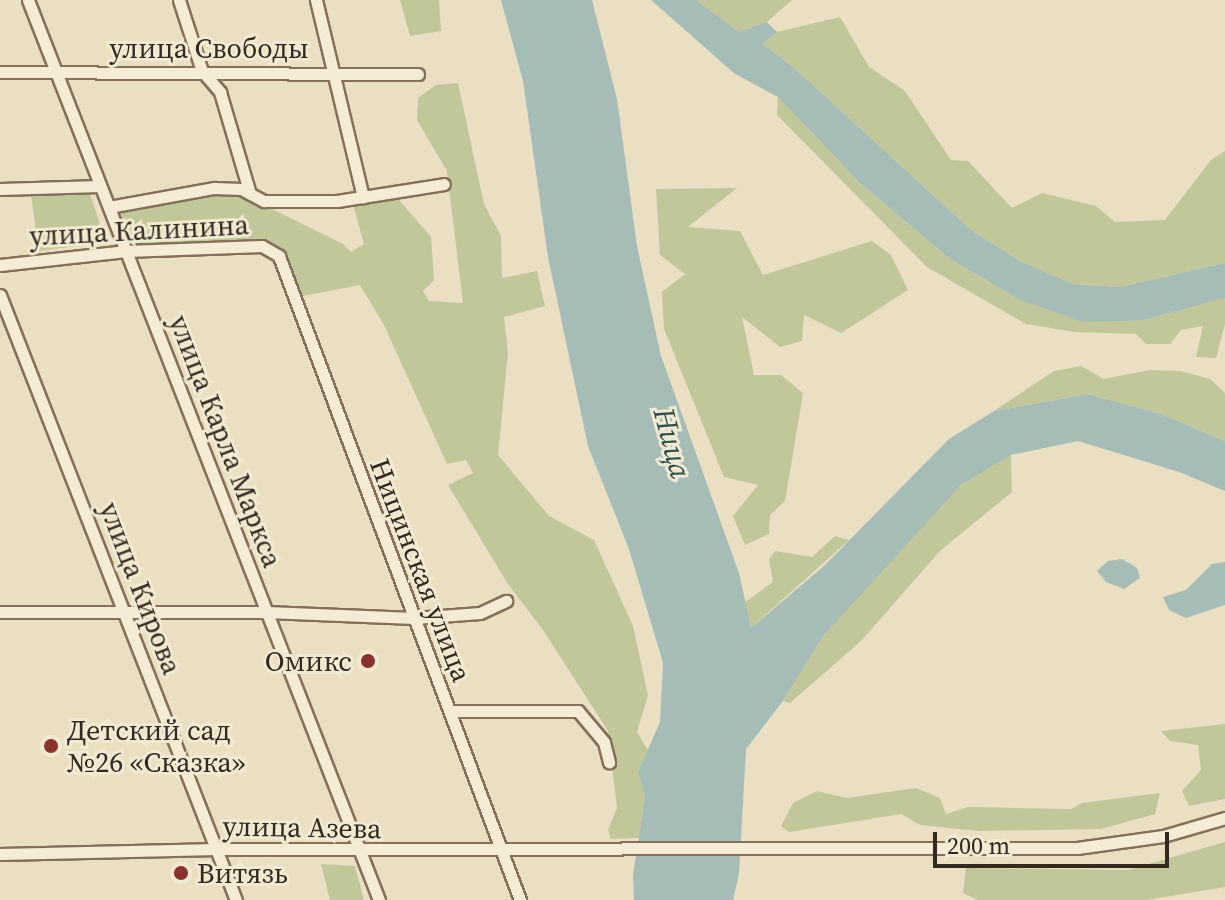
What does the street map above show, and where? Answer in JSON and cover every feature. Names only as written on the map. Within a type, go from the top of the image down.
[{"type":"street","name":"улица Карла Маркса","points":[[28,0],[379,900]]},
{"type":"street","points":[[179,0],[202,71],[220,92],[250,194]]},
{"type":"street","points":[[316,0],[363,197]]},
{"type":"street","name":"улица Свободы","points":[[0,72],[418,74]]},
{"type":"street","name":"улица Калинина","points":[[109,207],[214,188],[241,189],[264,201],[337,201],[444,184]]},
{"type":"street","name":"улица Калинина","points":[[0,189],[100,186]]},
{"type":"street","name":"улица Калинина","points":[[0,265],[126,251],[262,246],[279,256]]},
{"type":"street","name":"Ницинская улица","points":[[279,256],[520,900]]},
{"type":"street","name":"улица Кирова","points":[[0,295],[236,900]]},
{"type":"street","points":[[0,612],[267,612],[414,618],[480,613],[506,601]]},
{"type":"street","points":[[450,711],[578,711],[604,742],[609,762]]},
{"type":"street","name":"улица Азева","points":[[0,854],[218,849],[361,852],[1077,848],[1163,836],[1225,818]]},
{"type":"green space","points":[[400,0],[439,0],[441,31],[410,36]]},
{"type":"green space","points":[[696,0],[792,0],[767,22],[739,32]]},
{"type":"green space","points":[[840,17],[869,67],[905,91],[951,160],[968,161],[1012,208],[1042,193],[1096,206],[1115,222],[1165,220],[1211,160],[1225,151],[1225,263],[1120,287],[1073,284],[1020,261],[971,230],[793,67],[763,44],[777,32]]},
{"type":"green space","points":[[458,83],[484,204],[501,236],[502,278],[537,271],[545,306],[504,317],[508,353],[498,455],[549,516],[594,540],[633,626],[648,695],[637,732],[648,750],[638,772],[645,797],[639,838],[611,839],[608,830],[617,808],[608,731],[543,630],[508,584],[448,485],[473,473],[466,460],[447,464],[383,323],[360,285],[303,296],[287,255],[262,239],[131,246],[120,211],[215,191],[239,193],[343,244],[351,252],[364,244],[352,201],[394,194],[431,237],[434,280],[423,291],[429,301],[463,303],[447,171],[417,120],[418,98],[436,85]]},
{"type":"green space","points":[[778,97],[860,183],[950,259],[1018,299],[1144,320],[1225,298],[1225,324],[1216,358],[1196,357],[1203,326],[1181,330],[1170,344],[1146,344],[1136,334],[1075,332],[1026,324],[927,267],[777,115]]},
{"type":"green space","points":[[737,188],[688,227],[740,231],[763,275],[872,241],[891,255],[908,290],[841,333],[804,315],[802,341],[780,347],[742,317],[754,375],[781,375],[803,393],[785,501],[770,515],[769,534],[745,545],[733,516],[758,485],[724,477],[664,329],[662,292],[685,274],[660,255],[656,189]]},
{"type":"green space","points":[[89,191],[106,242],[39,251],[31,195]]},
{"type":"green space","points":[[1081,366],[1104,379],[1150,370],[1181,371],[1210,379],[1225,393],[1225,441],[1161,414],[1088,394],[994,411],[1054,371]]},
{"type":"green space","points":[[1011,455],[1012,492],[940,551],[861,641],[790,703],[783,701],[824,635],[902,547],[961,485]]},
{"type":"green space","points":[[835,536],[849,540],[751,628],[745,602],[773,582],[769,559],[775,551],[812,557]]},
{"type":"green space","points":[[1225,724],[1225,799],[1189,806],[1182,791],[1201,770],[1198,745],[1170,741],[1161,731]]},
{"type":"green space","points":[[916,788],[940,798],[946,814],[968,807],[1071,809],[1082,803],[1160,793],[1155,814],[1101,829],[979,831],[920,825],[901,814],[789,832],[781,826],[793,803],[817,791],[847,798]]},
{"type":"green space","points":[[1225,842],[1225,887],[1147,900],[978,900],[963,893],[966,868],[1128,870]]},
{"type":"green space","points":[[321,864],[355,866],[364,900],[330,900]]},
{"type":"water","name":"Ница","points":[[501,0],[592,0],[617,99],[637,246],[661,356],[739,573],[751,628],[825,565],[949,439],[994,411],[1088,394],[1161,414],[1225,441],[1225,491],[1179,472],[1078,441],[1011,455],[961,485],[824,635],[783,701],[746,749],[739,874],[733,900],[634,900],[633,875],[645,797],[638,772],[660,722],[663,663],[629,549],[588,446],[548,257],[523,81]]},
{"type":"water","points":[[651,0],[696,0],[739,32],[767,22],[777,32],[763,44],[793,67],[971,230],[1020,261],[1073,284],[1120,287],[1225,263],[1225,298],[1144,320],[1083,322],[1018,299],[950,259],[860,183],[778,97],[735,74]]},
{"type":"water","points":[[1122,559],[1137,568],[1140,578],[1124,589],[1106,582],[1097,571],[1108,561]]},
{"type":"water","points":[[1225,562],[1225,605],[1186,618],[1169,610],[1163,597],[1186,590],[1212,564]]},
{"type":"place","name":"Омикс","points":[[368,661]]},
{"type":"place","name":"Детский сад №26 «Сказка»","points":[[51,746]]},
{"type":"place","name":"Витязь","points":[[181,873]]}]
